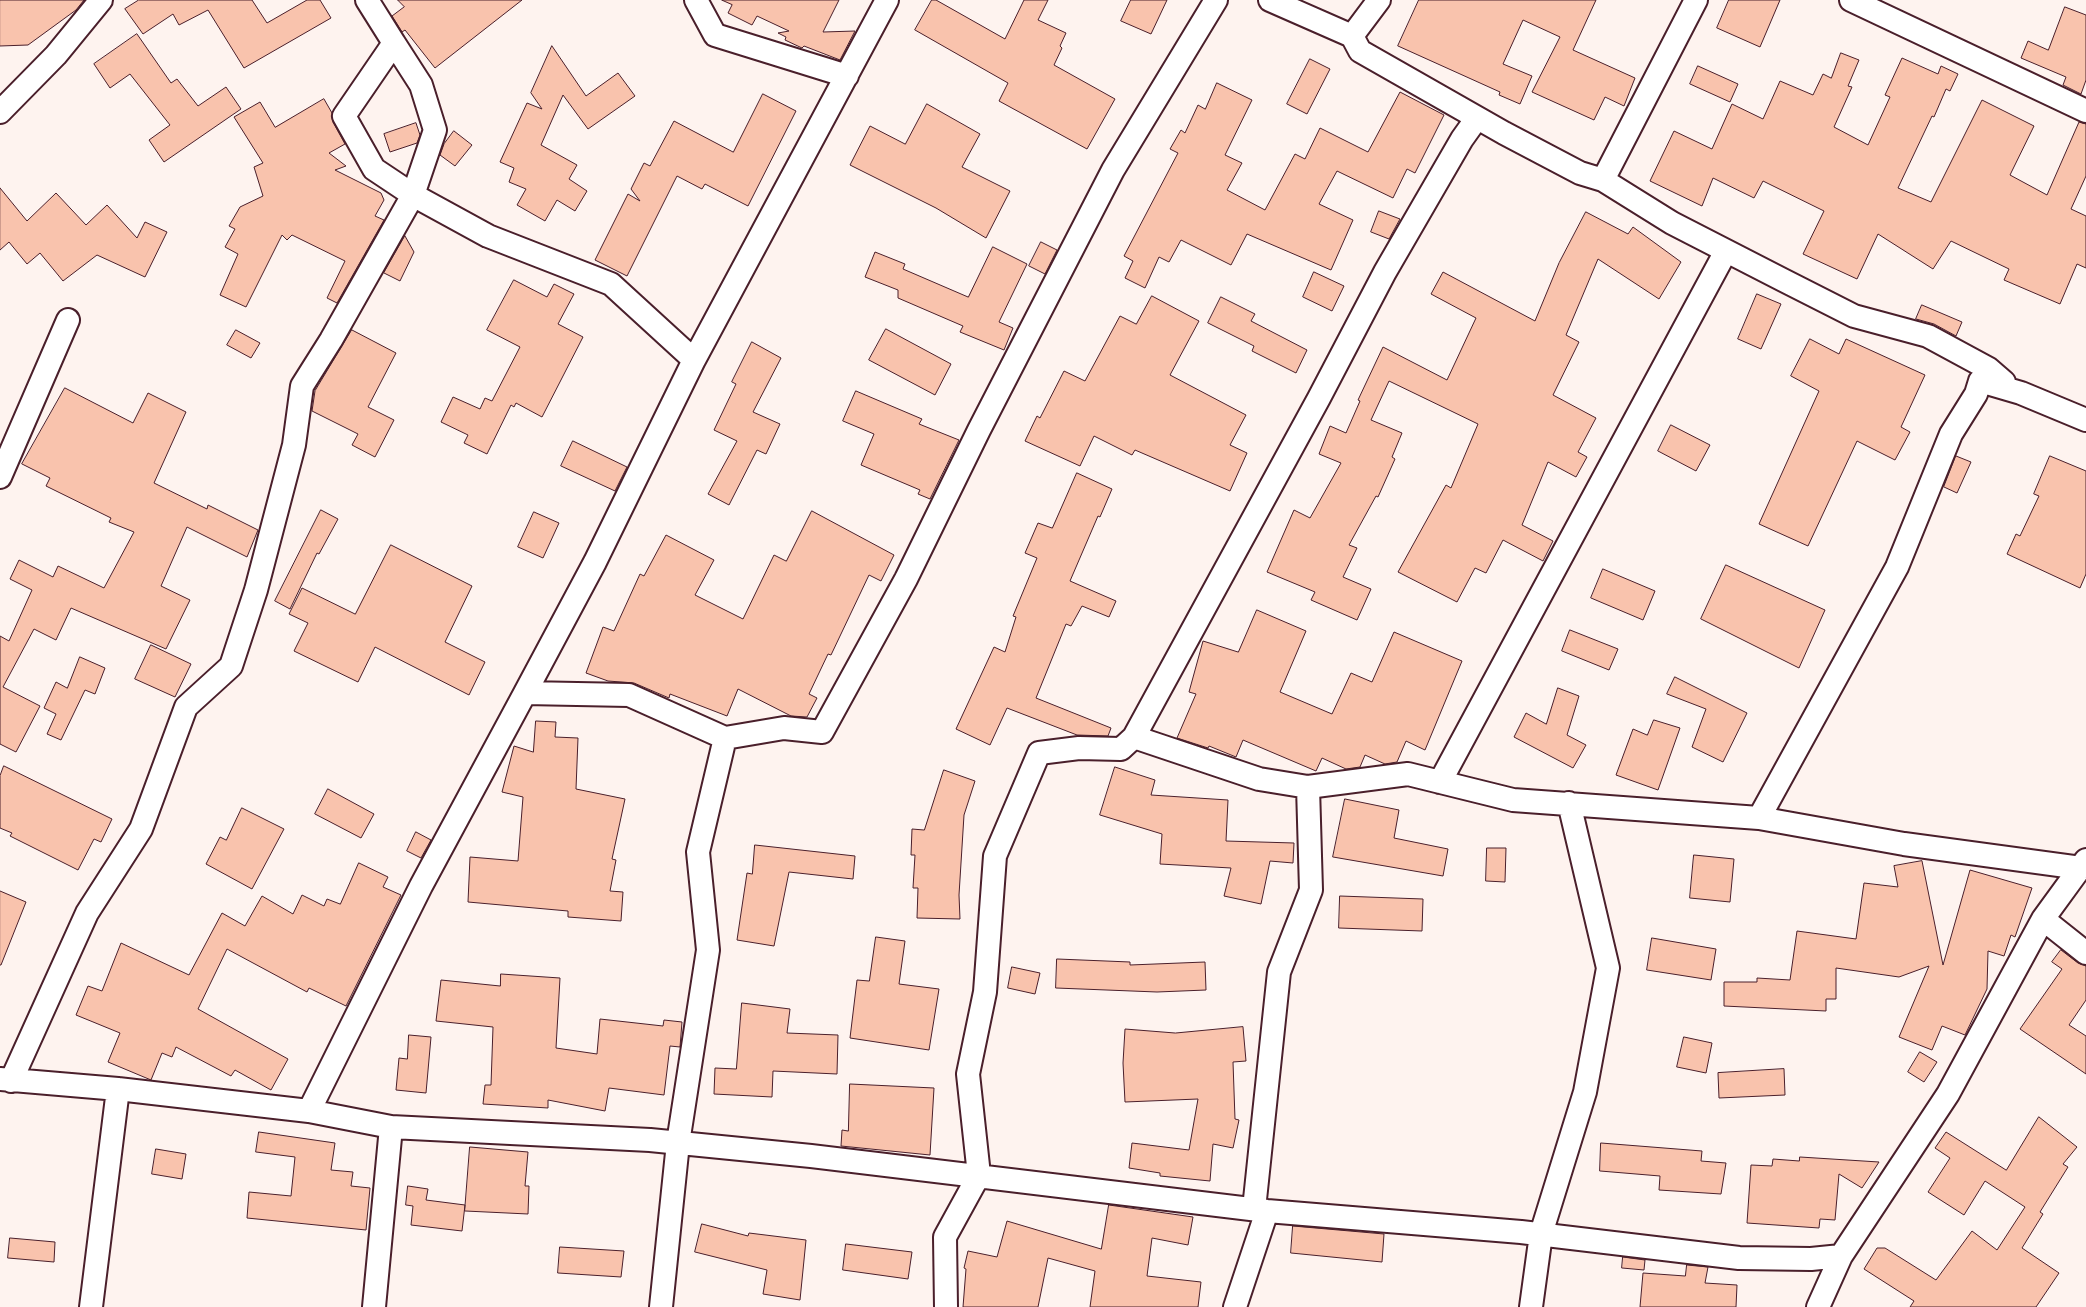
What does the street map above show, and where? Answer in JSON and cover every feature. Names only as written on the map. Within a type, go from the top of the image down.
[{"type":"street","points":[[0,112],[56,56],[101,0]]},
{"type":"street","points":[[367,0],[421,85],[435,130],[412,195],[331,340],[302,386],[294,445],[256,590],[231,666],[186,707],[141,829],[87,913],[5,1080],[118,1089],[309,1111],[391,1127],[678,1143],[979,1175],[1260,1210],[1541,1234],[1739,1258],[1811,1259],[1841,1256]]},
{"type":"street","points":[[696,0],[715,34],[847,76]]},
{"type":"street","points":[[309,1111],[421,886],[595,562],[694,360],[888,0]]},
{"type":"street","points":[[525,693],[629,694],[725,738],[784,728],[822,732],[906,579],[979,430],[1113,170],[1216,0]]},
{"type":"street","points":[[1270,0],[1352,36],[1360,51],[1477,118],[1580,173],[1603,180],[1672,223],[1854,316],[1928,336],[1989,369],[2004,382],[1980,381]]},
{"type":"street","points":[[1352,36],[1379,0]]},
{"type":"street","points":[[1603,180],[1696,0]]},
{"type":"street","points":[[1851,0],[2086,111]]},
{"type":"street","points":[[394,43],[344,116],[374,169],[412,195],[488,236],[611,284],[694,360]]},
{"type":"street","points":[[946,1307],[945,1237],[979,1175],[968,1074],[985,992],[995,856],[1039,753],[1079,748],[1121,749],[1134,737],[1319,398],[1385,272],[1462,139],[1477,118]]},
{"type":"street","points":[[1440,782],[1726,251]]},
{"type":"street","points":[[0,477],[68,320]]},
{"type":"street","points":[[1980,381],[2021,393],[2086,420]]},
{"type":"street","points":[[1758,818],[1897,567],[1951,434],[1976,394],[1980,381]]},
{"type":"street","points":[[1134,737],[1258,779],[1308,787],[1408,774],[1513,800],[1758,818],[1904,844],[2083,864],[2043,919],[1948,1094],[1841,1256],[1818,1307]]},
{"type":"street","points":[[661,1307],[678,1143],[708,950],[698,852],[725,738]]},
{"type":"street","points":[[1235,1307],[1260,1210],[1279,972],[1311,890],[1308,787]]},
{"type":"street","points":[[1531,1307],[1541,1234],[1585,1092],[1608,968],[1569,803]]},
{"type":"street","points":[[2043,919],[2086,952]]},
{"type":"street","points":[[91,1307],[118,1089]]},
{"type":"street","points":[[374,1307],[391,1127]]},
{"type":"building","points":[[0,0],[84,0],[76,10],[28,45],[0,46]]},
{"type":"building","points":[[139,0],[252,0],[267,23],[307,0],[320,0],[331,18],[244,68],[208,10],[179,25],[173,14],[143,34],[125,9]]},
{"type":"building","points":[[398,0],[522,0],[435,68],[405,30],[402,32],[392,16],[404,7]]},
{"type":"building","points":[[722,0],[839,0],[823,32],[855,31],[840,60],[804,46],[802,48],[785,40],[786,37],[778,33],[789,31],[757,16],[752,25],[728,13],[732,5]]},
{"type":"building","points":[[932,0],[936,0],[1005,39],[1024,0],[1048,0],[1038,20],[1066,33],[1060,46],[1062,48],[1054,65],[1115,99],[1087,149],[999,101],[1008,83],[915,30]]},
{"type":"building","points":[[1131,0],[1167,0],[1151,34],[1121,21]]},
{"type":"building","points":[[1419,0],[1596,0],[1573,50],[1635,78],[1624,106],[1605,97],[1594,120],[1532,92],[1560,37],[1523,20],[1503,64],[1532,76],[1520,104],[1499,95],[1500,92],[1398,46]]},
{"type":"building","points":[[1729,0],[1780,0],[1760,47],[1717,28]]},
{"type":"building","points":[[2065,7],[2086,15],[2086,80],[2081,94],[2063,85],[2066,77],[2021,58],[2028,41],[2048,50]]},
{"type":"building","points":[[137,34],[171,83],[177,79],[198,106],[226,87],[241,109],[164,162],[149,140],[170,125],[130,74],[110,88],[94,64]]},
{"type":"building","points":[[552,46],[586,96],[618,73],[635,96],[588,129],[563,95],[541,145],[577,165],[569,179],[587,191],[575,211],[557,200],[545,221],[517,205],[526,189],[509,182],[514,168],[500,162],[527,103],[542,109],[531,93]]},
{"type":"building","points":[[1841,53],[1859,60],[1848,86],[1852,87],[1834,127],[1868,145],[1890,97],[1885,95],[1902,58],[1938,74],[1941,66],[1958,74],[1950,91],[1946,89],[1898,188],[1931,202],[1982,100],[2034,126],[2010,175],[2047,195],[2079,122],[2086,124],[2086,176],[2071,209],[2086,216],[2086,268],[2077,264],[2060,304],[2004,280],[2009,269],[1951,241],[1933,269],[1878,234],[1857,279],[1803,254],[1824,211],[1763,181],[1754,198],[1713,178],[1702,206],[1650,181],[1674,131],[1712,149],[1732,104],[1763,119],[1780,81],[1813,95],[1823,74],[1831,78]]},
{"type":"building","points":[[1310,59],[1330,69],[1307,114],[1287,104]]},
{"type":"building","points":[[1698,66],[1738,84],[1730,102],[1690,84]]},
{"type":"building","points":[[1217,83],[1252,100],[1225,155],[1242,163],[1227,190],[1265,210],[1295,154],[1305,159],[1320,128],[1368,152],[1400,92],[1444,115],[1415,173],[1407,169],[1393,198],[1337,171],[1319,204],[1353,220],[1331,270],[1247,234],[1231,265],[1181,240],[1169,262],[1159,257],[1145,288],[1125,278],[1133,261],[1124,256],[1178,153],[1170,149],[1181,130],[1185,133],[1198,105],[1205,109]]},
{"type":"building","points":[[763,94],[796,111],[748,206],[705,184],[702,189],[677,176],[627,276],[595,260],[628,194],[640,201],[631,189],[644,163],[650,166],[674,121],[733,152]]},
{"type":"building","points":[[324,99],[332,113],[333,122],[345,144],[329,153],[346,166],[335,170],[381,193],[384,200],[375,216],[384,220],[337,303],[327,298],[345,261],[292,235],[287,240],[282,235],[246,307],[220,295],[238,254],[225,247],[235,229],[229,226],[240,207],[263,196],[254,167],[263,163],[234,117],[260,102],[275,127]]},
{"type":"building","points":[[927,104],[980,134],[962,167],[1010,191],[986,238],[936,208],[850,165],[870,126],[905,144]]},
{"type":"building","points":[[416,123],[420,135],[417,143],[390,152],[384,134]]},
{"type":"building","points":[[454,131],[472,145],[455,166],[440,155],[444,144]]},
{"type":"building","points":[[0,188],[27,221],[56,193],[86,225],[107,205],[137,238],[145,222],[167,232],[145,277],[97,255],[63,281],[40,253],[27,264],[9,242],[0,250]]},
{"type":"building","points":[[1379,211],[1400,219],[1389,239],[1371,232]]},
{"type":"building","points":[[1586,212],[1628,234],[1633,227],[1681,262],[1659,299],[1598,259],[1566,335],[1579,342],[1553,395],[1596,418],[1578,452],[1587,457],[1576,477],[1548,462],[1522,525],[1553,541],[1543,561],[1503,540],[1486,573],[1475,568],[1457,602],[1398,572],[1446,485],[1451,488],[1478,424],[1389,381],[1371,420],[1402,433],[1392,457],[1395,459],[1378,497],[1376,496],[1349,545],[1357,548],[1343,577],[1371,589],[1357,620],[1311,600],[1315,592],[1267,572],[1294,510],[1310,518],[1341,463],[1319,454],[1330,426],[1346,433],[1360,401],[1358,400],[1383,347],[1447,380],[1476,318],[1431,294],[1443,272],[1535,321],[1559,263]]},
{"type":"building","points":[[405,236],[414,252],[400,281],[384,273]]},
{"type":"building","points":[[1041,242],[1057,250],[1045,274],[1029,266]]},
{"type":"building","points":[[993,247],[1027,264],[999,322],[1013,328],[1004,350],[960,332],[963,326],[898,298],[898,290],[865,277],[875,252],[905,264],[903,269],[968,297]]},
{"type":"building","points":[[1314,272],[1344,286],[1332,311],[1303,297]]},
{"type":"building","points":[[514,280],[547,297],[554,284],[574,294],[558,324],[583,337],[542,417],[516,403],[514,407],[511,405],[487,454],[464,443],[468,435],[441,422],[453,397],[480,409],[485,398],[492,401],[520,347],[487,330]]},
{"type":"building","points":[[1757,294],[1781,304],[1761,349],[1738,339]]},
{"type":"building","points":[[1152,296],[1199,321],[1170,375],[1246,415],[1230,445],[1247,453],[1230,491],[1135,450],[1132,455],[1094,436],[1080,466],[1025,441],[1037,416],[1040,418],[1064,371],[1085,381],[1120,316],[1136,324]]},
{"type":"building","points":[[1221,297],[1255,314],[1251,321],[1307,350],[1296,373],[1252,351],[1254,346],[1208,323]]},
{"type":"building","points":[[1922,305],[1962,322],[1956,336],[1934,324],[1916,319]]},
{"type":"building","points":[[886,329],[951,364],[935,395],[869,360]]},
{"type":"building","points":[[236,330],[260,343],[251,358],[227,345]]},
{"type":"building","points":[[352,330],[396,353],[368,407],[394,420],[375,457],[352,445],[358,434],[312,411],[315,391]]},
{"type":"building","points":[[1810,339],[1839,354],[1846,339],[1925,375],[1901,427],[1910,432],[1895,460],[1857,441],[1808,546],[1759,524],[1819,391],[1791,376]]},
{"type":"building","points":[[752,342],[781,358],[753,412],[780,424],[766,454],[757,450],[729,505],[708,494],[737,441],[714,430],[736,384],[732,382]]},
{"type":"building","points":[[65,388],[133,423],[148,393],[186,412],[154,483],[207,509],[208,505],[258,530],[247,557],[187,527],[161,586],[190,600],[166,649],[71,608],[56,640],[34,629],[3,687],[40,706],[16,752],[0,744],[0,636],[9,641],[32,590],[10,579],[19,560],[53,577],[58,566],[104,588],[134,532],[109,522],[111,518],[46,486],[50,478],[22,464]]},
{"type":"building","points":[[856,391],[922,419],[919,424],[959,440],[930,499],[918,494],[920,490],[861,465],[874,434],[843,421]]},
{"type":"building","points":[[1671,425],[1710,445],[1696,471],[1658,451]]},
{"type":"building","points":[[573,441],[627,467],[615,491],[561,466]]},
{"type":"building","points":[[1956,456],[1971,462],[1957,493],[1944,487]]},
{"type":"building","points":[[2050,456],[2086,471],[2086,574],[2080,588],[2007,554],[2016,534],[2020,536],[2039,496],[2034,494]]},
{"type":"building","points":[[1077,473],[1112,489],[1100,517],[1098,516],[1070,581],[1116,601],[1109,617],[1082,606],[1071,626],[1066,624],[1036,698],[1111,728],[1108,736],[1077,735],[1007,708],[990,745],[956,729],[994,647],[1005,652],[1016,617],[1013,616],[1037,558],[1025,553],[1038,523],[1052,528]]},
{"type":"building","points":[[321,510],[338,519],[319,554],[317,553],[290,609],[275,601]]},
{"type":"building","points":[[812,511],[894,555],[881,581],[869,575],[831,655],[828,654],[809,694],[817,698],[807,717],[791,716],[738,689],[727,716],[670,694],[669,698],[634,683],[608,681],[586,673],[603,627],[614,631],[640,574],[644,576],[666,535],[714,560],[695,595],[743,619],[774,555],[786,561]]},
{"type":"building","points":[[534,512],[559,523],[543,558],[518,547]]},
{"type":"building","points":[[391,545],[472,586],[445,642],[485,662],[469,695],[375,647],[358,682],[294,651],[308,623],[289,614],[302,588],[355,614]]},
{"type":"building","points":[[1726,565],[1825,610],[1799,668],[1701,619]]},
{"type":"building","points":[[1603,569],[1655,591],[1643,620],[1591,598]]},
{"type":"building","points":[[1257,610],[1306,631],[1280,692],[1332,714],[1351,673],[1372,682],[1394,632],[1462,661],[1425,750],[1406,741],[1397,762],[1385,764],[1365,755],[1360,767],[1346,769],[1322,758],[1316,771],[1243,740],[1236,757],[1209,746],[1208,748],[1177,738],[1196,694],[1189,692],[1203,641],[1238,652]]},
{"type":"building","points":[[1570,630],[1618,649],[1609,670],[1562,651]]},
{"type":"building","points":[[151,645],[191,664],[175,697],[135,679]]},
{"type":"building","points":[[80,657],[105,668],[95,694],[85,690],[61,740],[47,734],[56,714],[44,708],[56,682],[67,688]]},
{"type":"building","points":[[1675,677],[1747,713],[1723,762],[1692,747],[1706,709],[1667,694]]},
{"type":"building","points":[[1558,688],[1579,696],[1567,735],[1586,745],[1573,768],[1514,737],[1526,713],[1546,724]]},
{"type":"building","points":[[1654,720],[1680,728],[1658,790],[1616,775],[1633,729],[1647,735]]},
{"type":"building","points":[[536,721],[556,722],[555,737],[578,738],[576,789],[625,799],[612,859],[616,860],[610,891],[623,892],[621,921],[568,917],[568,911],[468,902],[470,857],[518,861],[523,797],[502,792],[514,746],[533,752]]},
{"type":"building","points":[[4,766],[112,819],[101,842],[94,839],[78,870],[10,836],[12,833],[0,828],[0,776]]},
{"type":"building","points":[[1115,767],[1155,780],[1151,795],[1228,800],[1226,841],[1294,843],[1293,863],[1270,861],[1261,904],[1224,896],[1231,868],[1160,864],[1162,834],[1100,815]]},
{"type":"building","points":[[944,770],[975,781],[964,815],[959,895],[960,919],[917,918],[918,888],[913,888],[915,855],[911,855],[912,829],[924,830]]},
{"type":"building","points":[[328,789],[374,814],[361,838],[315,814]]},
{"type":"building","points":[[1345,799],[1399,810],[1394,838],[1448,849],[1443,876],[1333,857]]},
{"type":"building","points":[[242,808],[284,829],[252,889],[206,864],[220,837],[226,840]]},
{"type":"building","points":[[416,832],[431,840],[421,858],[407,851]]},
{"type":"building","points":[[755,845],[855,856],[853,879],[789,872],[774,946],[737,940],[747,873],[752,874]]},
{"type":"building","points":[[1487,848],[1506,848],[1505,882],[1486,881]]},
{"type":"building","points":[[1694,855],[1734,859],[1730,902],[1690,898]]},
{"type":"building","points":[[1922,861],[1943,965],[1970,870],[2032,888],[2015,937],[2011,935],[2004,956],[1988,951],[1987,989],[1965,1035],[1942,1026],[1932,1050],[1899,1037],[1929,966],[1899,977],[1836,968],[1836,999],[1826,999],[1826,1011],[1724,1006],[1724,982],[1757,982],[1757,978],[1790,980],[1797,931],[1856,939],[1864,883],[1898,887],[1894,866]]},
{"type":"building","points":[[359,863],[388,877],[383,887],[401,895],[346,1006],[309,988],[307,992],[227,949],[198,1009],[288,1059],[271,1090],[235,1070],[231,1076],[176,1047],[172,1057],[162,1053],[151,1080],[108,1062],[120,1033],[76,1015],[88,986],[102,991],[121,943],[189,975],[222,913],[245,926],[262,896],[293,914],[302,895],[324,906],[327,899],[340,904]]},
{"type":"building","points":[[0,891],[26,902],[1,965],[0,965]]},
{"type":"building","points":[[1340,896],[1423,899],[1422,931],[1339,928]]},
{"type":"building","points":[[876,937],[905,941],[899,984],[939,989],[929,1050],[850,1038],[857,980],[869,981]]},
{"type":"building","points":[[1652,938],[1716,949],[1711,980],[1647,970]]},
{"type":"building","points":[[2061,950],[2078,963],[2086,966],[2086,1000],[2069,1025],[2086,1036],[2086,1074],[2020,1029],[2062,969],[2052,962]]},
{"type":"building","points":[[1057,959],[1130,962],[1130,965],[1205,962],[1206,990],[1157,992],[1056,988]]},
{"type":"building","points":[[1012,967],[1040,973],[1035,994],[1008,988]]},
{"type":"building","points":[[501,974],[560,978],[556,1048],[597,1054],[600,1019],[663,1026],[664,1020],[682,1022],[680,1047],[670,1046],[664,1095],[609,1088],[605,1111],[548,1100],[548,1108],[483,1104],[485,1085],[491,1085],[493,1027],[436,1021],[441,980],[500,986]]},
{"type":"building","points":[[742,1003],[790,1009],[787,1033],[838,1035],[837,1074],[773,1071],[772,1097],[714,1094],[715,1068],[736,1069]]},
{"type":"building","points":[[1243,1027],[1246,1061],[1233,1062],[1235,1119],[1239,1120],[1233,1148],[1213,1144],[1210,1181],[1160,1176],[1160,1173],[1129,1168],[1132,1143],[1189,1150],[1198,1099],[1125,1102],[1123,1063],[1125,1029],[1175,1033]]},
{"type":"building","points":[[409,1035],[431,1037],[426,1093],[396,1090],[399,1058],[407,1059]]},
{"type":"building","points":[[1684,1037],[1712,1043],[1706,1073],[1677,1067]]},
{"type":"building","points":[[1920,1052],[1937,1062],[1924,1082],[1908,1072]]},
{"type":"building","points":[[1784,1069],[1785,1095],[1719,1098],[1718,1073]]},
{"type":"building","points":[[850,1084],[934,1088],[930,1155],[841,1146],[842,1130],[848,1131]]},
{"type":"building","points":[[2039,1117],[2077,1147],[2063,1164],[2068,1167],[2040,1212],[2043,1214],[2022,1248],[2059,1273],[2036,1307],[1910,1307],[1914,1301],[1864,1269],[1877,1248],[1885,1248],[1936,1280],[1972,1231],[1997,1250],[2025,1207],[1985,1181],[1964,1215],[1928,1192],[1950,1158],[1935,1148],[1946,1132],[2006,1170]]},
{"type":"building","points":[[259,1132],[335,1143],[331,1170],[353,1172],[351,1186],[370,1188],[366,1230],[247,1218],[249,1192],[291,1196],[295,1157],[256,1152]]},
{"type":"building","points":[[1601,1143],[1702,1151],[1701,1161],[1726,1163],[1721,1194],[1659,1190],[1660,1176],[1600,1171]]},
{"type":"building","points":[[470,1147],[528,1152],[525,1186],[529,1186],[528,1214],[465,1211]]},
{"type":"building","points":[[156,1149],[186,1154],[182,1179],[152,1174]]},
{"type":"building","points":[[1800,1157],[1879,1162],[1862,1188],[1839,1174],[1835,1220],[1820,1219],[1819,1228],[1747,1223],[1751,1165],[1772,1166],[1773,1159],[1799,1161]]},
{"type":"building","points":[[408,1186],[428,1189],[426,1200],[465,1205],[462,1231],[411,1225],[413,1206],[406,1205]]},
{"type":"building","points":[[1109,1205],[1193,1217],[1188,1245],[1152,1238],[1147,1276],[1201,1282],[1198,1307],[1090,1307],[1095,1271],[1048,1258],[1038,1307],[963,1307],[966,1269],[964,1268],[968,1251],[997,1257],[1007,1221],[1101,1249]]},
{"type":"building","points":[[702,1224],[748,1236],[749,1233],[806,1240],[800,1300],[763,1294],[767,1270],[695,1252]]},
{"type":"building","points":[[1293,1226],[1384,1234],[1382,1262],[1291,1253]]},
{"type":"building","points":[[10,1238],[55,1242],[54,1262],[8,1258]]},
{"type":"building","points":[[846,1244],[912,1252],[908,1279],[843,1270]]},
{"type":"building","points":[[560,1247],[624,1251],[621,1277],[558,1273]]},
{"type":"building","points":[[1623,1257],[1645,1260],[1644,1270],[1622,1268]]},
{"type":"building","points":[[1687,1265],[1708,1267],[1705,1283],[1737,1285],[1736,1307],[1640,1307],[1643,1273],[1685,1276]]}]
